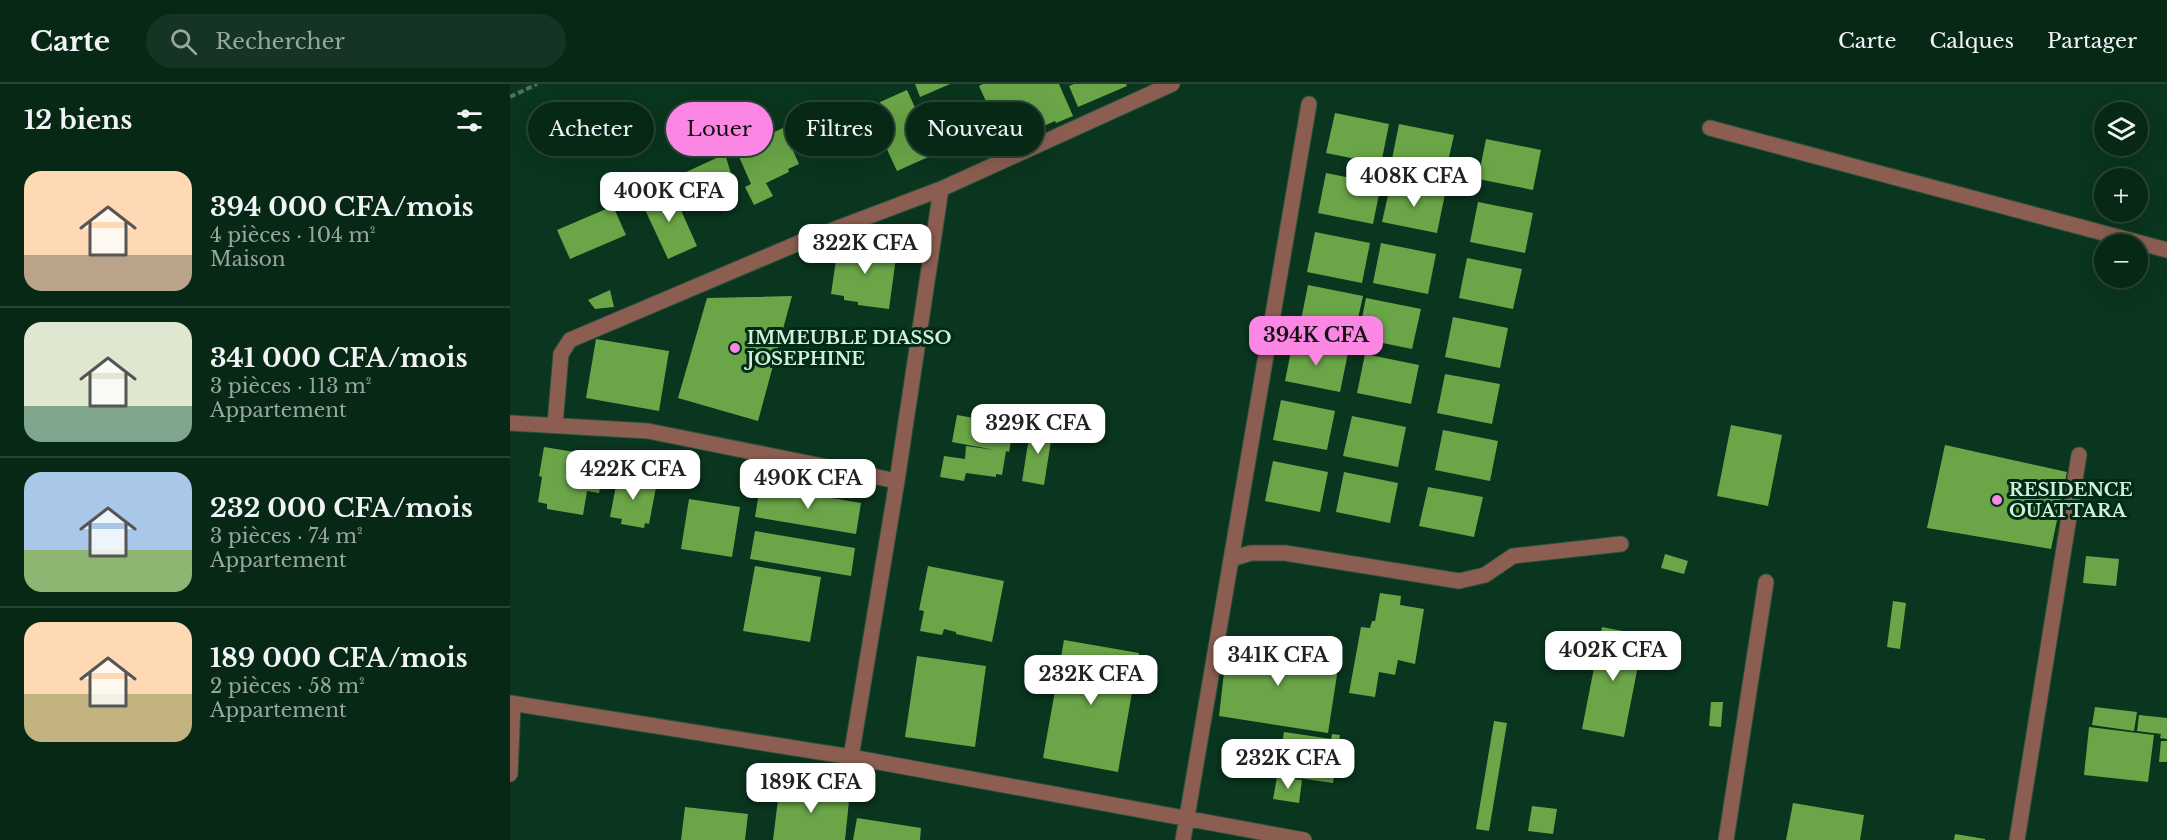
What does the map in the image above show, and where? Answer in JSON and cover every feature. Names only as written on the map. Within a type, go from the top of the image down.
[{"type":"street","points":[[555,425],[561,354],[570,340],[801,242],[941,189],[1172,84]]},
{"type":"street","points":[[1183,840],[1310,104]]},
{"type":"street","points":[[1710,128],[2167,250]]},
{"type":"street","points":[[851,757],[897,481],[941,189]]},
{"type":"street","points":[[510,423],[648,431],[897,481]]},
{"type":"street","points":[[2017,840],[2079,455]]},
{"type":"street","points":[[1231,559],[1251,553],[1285,553],[1459,581],[1485,574],[1513,556],[1620,544]]},
{"type":"street","points":[[1726,840],[1766,582]]},
{"type":"street","points":[[510,774],[512,704],[851,757],[1304,840]]},
{"type":"path","points":[[510,97],[537,84]]},
{"type":"building","points":[[915,84],[950,84],[920,97]]},
{"type":"building","points":[[983,84],[1059,84],[1073,116],[1044,126],[1044,102],[986,102],[979,86]]},
{"type":"building","points":[[1074,84],[1126,84],[1127,86],[1078,107],[1069,86]]},
{"type":"building","points":[[907,90],[912,102],[906,102],[906,156],[931,156],[897,171],[890,156],[894,156],[894,102],[880,102]]},
{"type":"building","points":[[1335,113],[1389,124],[1381,164],[1326,153]]},
{"type":"building","points":[[1399,124],[1454,135],[1445,175],[1391,164]]},
{"type":"building","points":[[783,128],[785,156],[795,156],[799,164],[788,169],[789,172],[766,183],[773,196],[754,205],[745,187],[751,184],[739,156],[773,156],[773,133]]},
{"type":"building","points":[[1486,139],[1541,150],[1533,190],[1478,179]]},
{"type":"building","points":[[721,156],[726,156],[738,196],[717,184],[690,185],[684,173]]},
{"type":"building","points":[[1326,173],[1381,184],[1373,224],[1318,213]]},
{"type":"building","points":[[1391,182],[1445,194],[1437,233],[1382,222]]},
{"type":"building","points":[[671,188],[697,246],[668,259],[641,201]]},
{"type":"building","points":[[1478,202],[1533,213],[1525,253],[1470,242]]},
{"type":"building","points":[[613,206],[626,235],[570,259],[557,230]]},
{"type":"building","points":[[1315,232],[1370,243],[1362,283],[1307,272]]},
{"type":"building","points":[[842,243],[897,250],[889,309],[858,305],[858,302],[844,300],[844,296],[831,294],[836,260],[839,260]]},
{"type":"building","points":[[1381,243],[1436,254],[1428,294],[1373,283]]},
{"type":"building","points":[[1467,258],[1522,269],[1513,309],[1459,298]]},
{"type":"building","points":[[1308,285],[1363,296],[1354,336],[1300,325]]},
{"type":"building","points":[[610,290],[614,307],[595,309],[588,300]]},
{"type":"building","name":"IMMEUBLE DIASSO JOSEPHINE","points":[[792,296],[758,421],[678,398],[707,298]]},
{"type":"building","points":[[1366,298],[1421,309],[1412,349],[1358,338]]},
{"type":"building","points":[[1453,317],[1508,328],[1500,368],[1445,357]]},
{"type":"building","points":[[596,339],[669,351],[659,411],[586,398]]},
{"type":"building","points":[[1293,341],[1348,353],[1340,392],[1285,381]]},
{"type":"building","points":[[1365,354],[1419,365],[1411,404],[1357,393]]},
{"type":"building","points":[[1445,374],[1500,384],[1492,424],[1437,413]]},
{"type":"building","points":[[1281,400],[1335,411],[1327,450],[1273,440]]},
{"type":"building","points":[[957,415],[1014,425],[1002,475],[996,474],[996,477],[966,473],[964,481],[940,477],[944,456],[965,459],[966,446],[995,450],[952,442]]},
{"type":"building","points":[[1352,416],[1406,427],[1398,467],[1343,456]]},
{"type":"building","points":[[1031,425],[1053,428],[1044,485],[1022,481]]},
{"type":"building","points":[[1731,425],[1782,435],[1768,506],[1717,496]]},
{"type":"building","points":[[1443,430],[1498,441],[1490,481],[1435,470]]},
{"type":"building","name":"RESIDENCE OUATTARA","points":[[1945,445],[2067,472],[2051,549],[1927,528]]},
{"type":"building","points":[[544,447],[605,457],[599,493],[587,491],[583,515],[547,509],[547,504],[538,502],[542,477],[539,476]]},
{"type":"building","points":[[1273,461],[1328,472],[1320,512],[1265,501]]},
{"type":"building","points":[[1344,472],[1398,483],[1390,523],[1336,512]]},
{"type":"building","points":[[618,475],[657,482],[649,524],[645,523],[644,528],[621,524],[622,519],[610,517]]},
{"type":"building","points":[[760,486],[861,503],[856,534],[755,517]]},
{"type":"building","points":[[1428,487],[1483,497],[1474,537],[1419,526]]},
{"type":"building","points":[[689,499],[740,507],[732,557],[681,549]]},
{"type":"building","points":[[755,531],[855,548],[851,576],[750,559]]},
{"type":"building","points":[[1665,554],[1688,561],[1684,574],[1661,568]]},
{"type":"building","points":[[2086,556],[2119,559],[2116,586],[2083,583]]},
{"type":"building","points":[[755,566],[821,577],[810,642],[743,631]]},
{"type":"building","points":[[928,566],[1004,581],[992,642],[944,629],[942,635],[920,631],[924,611],[919,610]]},
{"type":"building","points":[[1380,593],[1401,596],[1400,605],[1424,609],[1415,664],[1398,660],[1395,675],[1379,672],[1375,697],[1349,693],[1361,627],[1370,628],[1372,621],[1375,621]]},
{"type":"building","points":[[1893,601],[1906,603],[1900,649],[1887,647]]},
{"type":"building","points":[[1602,627],[1644,635],[1624,737],[1582,729]]},
{"type":"building","points":[[1228,638],[1339,662],[1328,733],[1219,716]]},
{"type":"building","points":[[1064,640],[1139,653],[1118,772],[1043,758]]},
{"type":"building","points":[[917,656],[986,666],[975,747],[905,737]]},
{"type":"building","points":[[1711,702],[1723,702],[1721,727],[1709,726]]},
{"type":"building","points":[[2095,707],[2137,712],[2134,731],[2092,725]]},
{"type":"building","points":[[2139,715],[2167,718],[2167,739],[2160,738],[2161,734],[2137,731]]},
{"type":"building","points":[[1494,721],[1507,723],[1489,831],[1476,829]]},
{"type":"building","points":[[2089,727],[2154,735],[2148,782],[2084,775]]},
{"type":"building","points":[[1284,732],[1331,739],[1332,734],[1340,735],[1333,783],[1277,775]]},
{"type":"building","points":[[2161,741],[2167,741],[2167,762],[2159,762]]},
{"type":"building","points":[[1277,777],[1302,780],[1299,803],[1273,799]]},
{"type":"building","points":[[780,783],[850,791],[845,840],[773,840]]},
{"type":"building","points":[[1793,803],[1864,815],[1860,840],[1786,840]]},
{"type":"building","points":[[1532,806],[1557,809],[1553,834],[1528,831]]},
{"type":"building","points":[[685,807],[748,814],[745,840],[681,840]]},
{"type":"building","points":[[857,818],[921,828],[920,840],[853,840]]},
{"type":"building","points":[[1955,834],[1985,839],[1985,840],[1954,840]]},
{"type":"place","name":"IMMEUBLE DIASSO JOSEPHINE","points":[[735,348]]},
{"type":"place","name":"RESIDENCE OUATTARA","points":[[1997,500]]}]
